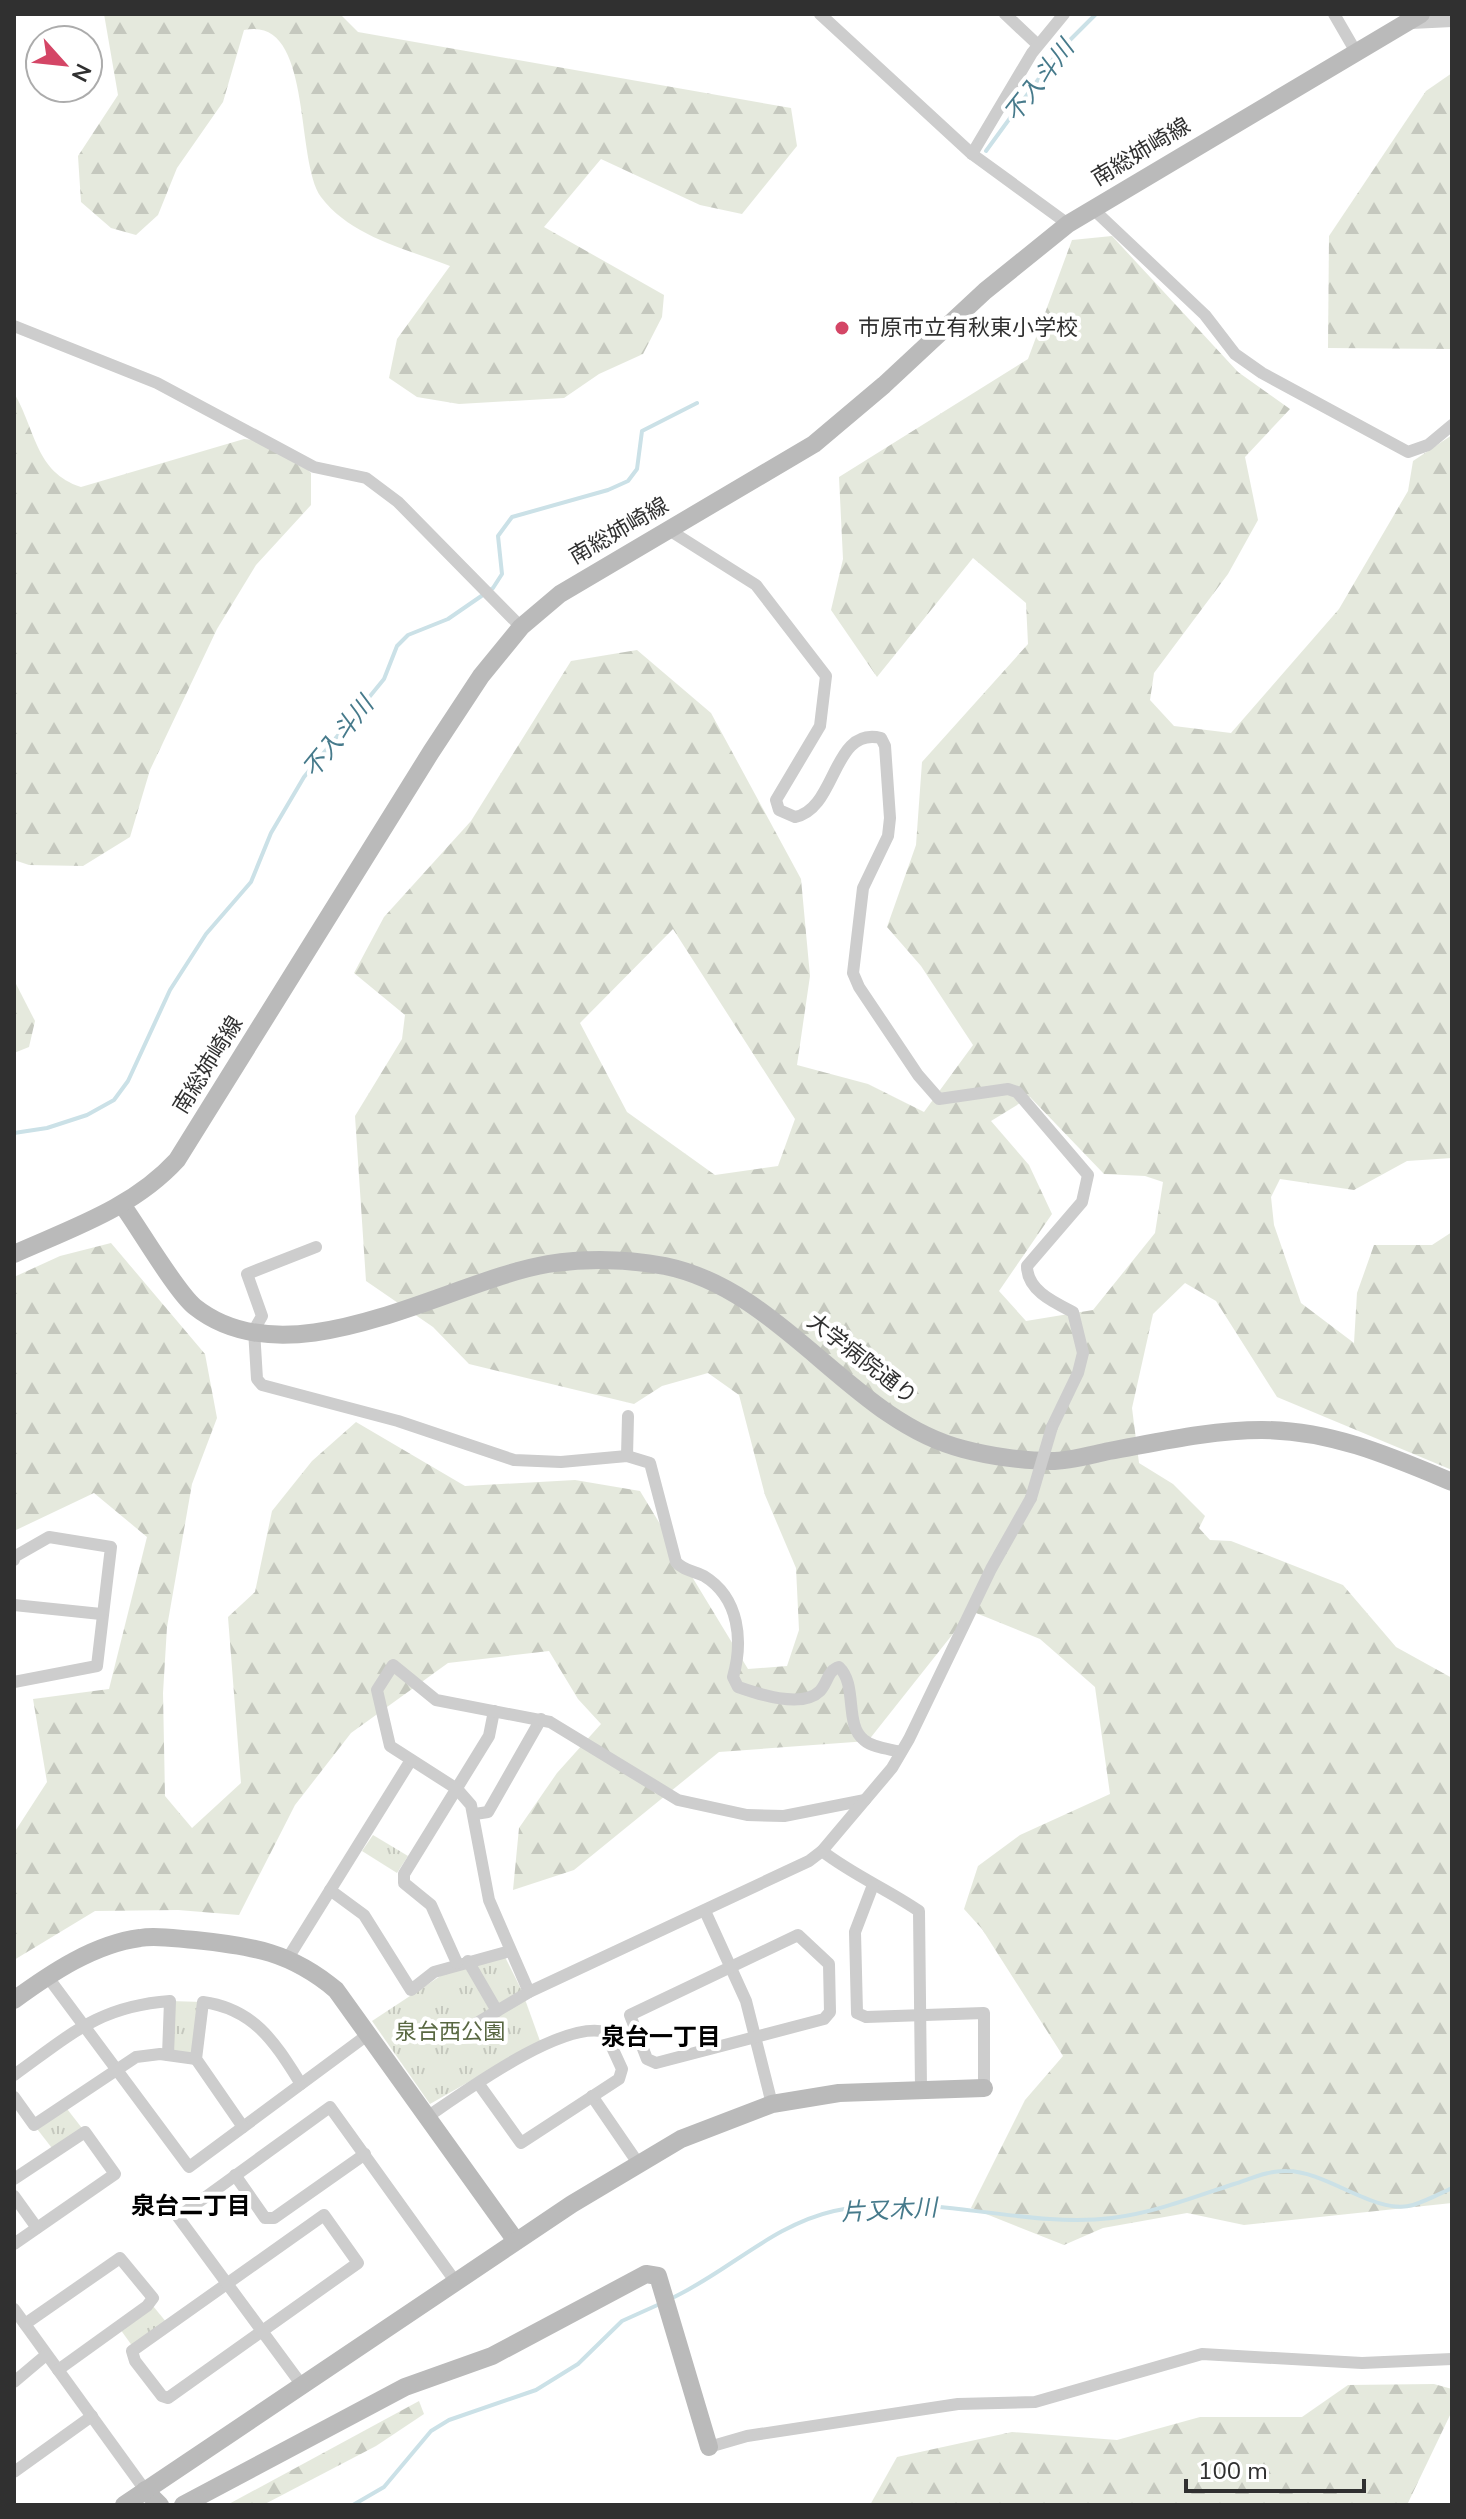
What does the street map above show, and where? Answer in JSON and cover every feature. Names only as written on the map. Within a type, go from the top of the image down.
[{"type":"street","points":[[1005,14],[1038,45]]},
{"type":"street","points":[[972,154],[1038,45],[1064,14]]},
{"type":"street","points":[[1334,14],[1356,52]]},
{"type":"street","points":[[824,15],[972,154],[1068,224]]},
{"type":"street","points":[[1413,19],[1452,21]]},
{"type":"street","name":"南総姉崎線","points":[[14,1254],[123,1206],[155,1184],[177,1160],[431,752],[481,676],[521,627],[560,594],[814,444],[884,385],[985,291],[1068,224],[1413,19]]},
{"type":"street","points":[[1093,209],[1205,315],[1235,354],[1262,373],[1408,452],[1428,445],[1452,425]]},
{"type":"street","points":[[14,326],[157,383],[314,467],[366,478],[398,502],[521,627]]},
{"type":"street","points":[[462,2032],[529,1992],[809,1861],[822,1851],[901,1752],[991,1569],[1031,1498],[1052,1427],[1078,1373],[1083,1353],[1073,1312],[1035,1288],[1027,1277],[1027,1266],[1074,1213],[1088,1187],[1088,1175],[1017,1092],[1008,1089],[951,1099],[939,1099],[932,1093],[859,987],[853,973],[863,888],[888,836],[890,818],[885,746],[881,738],[869,735],[854,740],[810,810],[795,817],[779,810],[776,800],[820,726],[826,676],[756,585],[669,530]]},
{"type":"street","name":"大学病院通り","points":[[123,1206],[194,1307],[227,1324],[254,1330],[298,1335],[361,1324],[546,1265],[607,1259],[664,1266],[702,1276],[763,1311],[825,1364],[913,1429],[963,1449],[1053,1461],[1203,1435],[1298,1431],[1380,1452],[1452,1482]]},
{"type":"street","points":[[316,1247],[247,1274],[262,1316],[254,1330],[257,1379],[269,1389],[398,1421],[514,1460],[561,1462],[627,1456],[650,1463],[676,1562],[707,1578],[727,1601],[738,1628],[741,1650],[733,1677],[738,1687],[783,1698],[805,1698],[819,1692],[832,1670],[839,1667],[847,1675],[858,1734],[870,1744],[901,1752]]},
{"type":"street","points":[[627,1456],[628,1416]]},
{"type":"street","points":[[14,1560],[14,1557],[49,1537],[111,1547],[97,1666],[14,1682]]},
{"type":"street","points":[[14,1605],[101,1614]]},
{"type":"street","points":[[529,1992],[484,1884],[475,1814],[457,1789],[390,1746],[377,1690],[393,1665],[436,1700],[541,1719],[664,1792],[690,1803],[747,1815],[784,1816],[865,1800]]},
{"type":"street","points":[[494,1711],[489,1736],[404,1874],[404,1883],[431,1905],[463,1962],[497,2011]]},
{"type":"street","points":[[475,1814],[488,1812],[541,1719]]},
{"type":"street","points":[[288,1958],[411,1760]]},
{"type":"street","points":[[822,1851],[919,1911],[921,2088]]},
{"type":"street","points":[[124,2505],[455,2281],[638,2163],[681,2139],[772,2104],[839,2093],[984,2088],[984,2013],[866,2017],[857,2013],[855,1932],[873,1885]]},
{"type":"street","points":[[330,1890],[364,1915],[411,1990],[434,1972],[510,1951]]},
{"type":"street","points":[[705,1911],[732,1966],[756,2036],[772,2104]]},
{"type":"street","points":[[798,1935],[829,1964],[830,2012],[824,2019],[756,2036],[656,2063],[647,2059],[630,2015],[798,1935]]},
{"type":"street","points":[[14,2000],[47,1976],[100,1949],[141,1938],[252,1945],[288,1958],[313,1971],[336,1990],[366,2036],[516,2241]]},
{"type":"street","points":[[47,1976],[189,2167],[366,2036]]},
{"type":"street","points":[[14,2075],[83,2025],[112,2010],[170,2001],[168,2055]]},
{"type":"street","points":[[243,2127],[196,2059],[203,2002],[235,2009],[258,2023],[271,2036],[301,2084]]},
{"type":"street","points":[[427,2117],[478,2083],[549,2043],[595,2029],[605,2032],[622,2069],[619,2079],[521,2143],[478,2083]]},
{"type":"street","points":[[14,2097],[34,2125],[115,2068],[136,2057],[168,2055],[196,2059]]},
{"type":"street","points":[[592,2096],[638,2163]]},
{"type":"street","points":[[301,2384],[178,2217],[330,2107],[455,2281]]},
{"type":"street","points":[[14,2179],[85,2132],[115,2174],[14,2244]]},
{"type":"street","points":[[235,2175],[265,2218],[274,2218],[365,2154]]},
{"type":"street","points":[[14,2196],[37,2228]]},
{"type":"street","points":[[324,2215],[358,2263],[168,2398],[135,2361],[132,2351],[227,2284],[324,2215]]},
{"type":"street","points":[[25,2324],[120,2258],[153,2298],[147,2306],[58,2370]]},
{"type":"street","points":[[183,2505],[405,2387],[492,2356],[646,2274],[658,2276],[709,2447],[747,2436],[958,2404],[1035,2402],[1202,2354],[1362,2363],[1452,2359]]},
{"type":"street","points":[[14,2309],[145,2490],[160,2505]]},
{"type":"street","points":[[14,2382],[46,2355]]},
{"type":"street","points":[[14,2472],[92,2416]]},
{"type":"green space","points":[[104,14],[340,14],[358,32],[791,108],[797,146],[742,214],[700,205],[601,159],[544,227],[664,295],[662,317],[643,354],[599,374],[564,398],[459,404],[417,397],[389,378],[397,339],[450,266],[364,232],[333,211],[321,197],[307,152],[292,66],[282,44],[266,31],[244,30],[223,102],[177,168],[158,215],[136,235],[111,228],[81,202],[78,156],[118,95]]},
{"type":"green space","points":[[1452,73],[1452,349],[1328,348],[1329,236],[1426,91]]},
{"type":"green space","points":[[1112,236],[1238,372],[1290,409],[1245,457],[1258,520],[1228,574],[1154,673],[1150,700],[1174,726],[1231,733],[1339,609],[1408,491],[1413,461],[1452,435],[1452,1158],[1407,1161],[1354,1190],[1280,1179],[1271,1197],[1274,1225],[1301,1303],[1354,1343],[1357,1293],[1374,1245],[1432,1245],[1452,1232],[1452,1470],[1277,1397],[1216,1301],[1185,1283],[1153,1314],[1132,1408],[1139,1463],[1173,1484],[1205,1516],[1199,1528],[1210,1540],[1231,1541],[1343,1585],[1396,1647],[1452,1678],[1452,2203],[1244,2225],[1187,2213],[1103,2228],[1064,2245],[971,2208],[1025,2100],[1063,2056],[982,1929],[964,1909],[978,1866],[1020,1835],[1110,1794],[1095,1687],[1040,1639],[971,1611],[868,1741],[719,1752],[574,1870],[513,1890],[519,1828],[557,1773],[601,1724],[578,1699],[549,1651],[448,1663],[351,1733],[295,1805],[239,1915],[178,1910],[95,1911],[14,1960],[14,1833],[47,1782],[33,1699],[109,1689],[147,1537],[94,1493],[14,1531],[14,1277],[60,1256],[111,1243],[205,1354],[217,1418],[192,1484],[167,1627],[163,1693],[165,1796],[192,1828],[241,1783],[228,1617],[255,1592],[272,1511],[312,1461],[356,1422],[465,1486],[575,1480],[640,1491],[748,1669],[787,1666],[799,1630],[796,1568],[765,1495],[739,1395],[708,1373],[662,1386],[634,1404],[469,1364],[433,1327],[366,1281],[355,1116],[402,1039],[405,1015],[354,973],[384,917],[471,821],[571,661],[637,650],[711,713],[801,879],[810,976],[797,1065],[868,1084],[924,1112],[973,1045],[921,966],[887,927],[916,845],[922,762],[1028,644],[1026,603],[973,558],[877,677],[831,610],[843,559],[839,477],[1028,359],[1072,240]],"holes":[[[673,929],[795,1119],[778,1166],[715,1175],[627,1112],[580,1023]],[[1030,1097],[1104,1174],[1145,1176],[1163,1182],[1155,1233],[1093,1310],[1026,1321],[999,1291],[1052,1214],[1029,1165],[991,1121]]]},
{"type":"green space","points":[[14,393],[45,460],[66,480],[81,487],[244,439],[281,443],[311,473],[311,505],[256,565],[217,629],[150,770],[130,837],[83,866],[29,865],[14,860]]},
{"type":"green space","points":[[14,980],[35,1021],[29,1047],[14,1053]]},
{"type":"green space","points":[[373,1835],[408,1856],[397,1873],[362,1851]]},
{"type":"green space","name":"泉台西公園","points":[[505,1957],[522,1991],[540,2041],[430,2104],[372,2021],[448,1971]]},
{"type":"green space","points":[[170,2001],[203,2002],[196,2059],[168,2055]]},
{"type":"green space","points":[[64,2105],[85,2132],[55,2152],[34,2125]]},
{"type":"green space","points":[[153,2306],[167,2323],[133,2347],[120,2329]]},
{"type":"green space","points":[[1434,2384],[1452,2389],[1452,2411],[1407,2505],[870,2505],[897,2457],[1012,2432],[1117,2440],[1200,2417],[1302,2417],[1348,2385]]},
{"type":"green space","points":[[419,2401],[424,2414],[376,2446],[263,2505],[227,2505]]},
{"type":"waterway","name":"不入斗川","points":[[986,151],[1059,51],[1096,14]]},
{"type":"waterway","name":"不入斗川","points":[[14,1133],[47,1128],[87,1115],[114,1100],[128,1081],[170,990],[206,934],[251,882],[271,833],[304,777],[384,679],[397,646],[408,635],[448,619],[493,588],[502,574],[498,536],[512,517],[608,490],[628,481],[637,469],[642,431],[697,403]]},
{"type":"waterway","name":"片又木川","points":[[670,2299],[790,2227],[834,2211],[869,2206],[939,2207],[1043,2219],[1112,2218],[1159,2208],[1280,2171],[1302,2173],[1367,2199],[1399,2207],[1413,2205],[1452,2188]]},
{"type":"waterway","name":"片又木川","points":[[353,2505],[384,2487],[431,2431],[449,2420],[536,2390],[578,2364],[622,2321],[662,2303]]},
{"type":"place","name":"市原市立有秋東小学校","points":[[842,328]]},
{"type":"district","name":"泉台一丁目","points":[[661,2037]]},
{"type":"district","name":"泉台二丁目","points":[[191,2206]]}]
